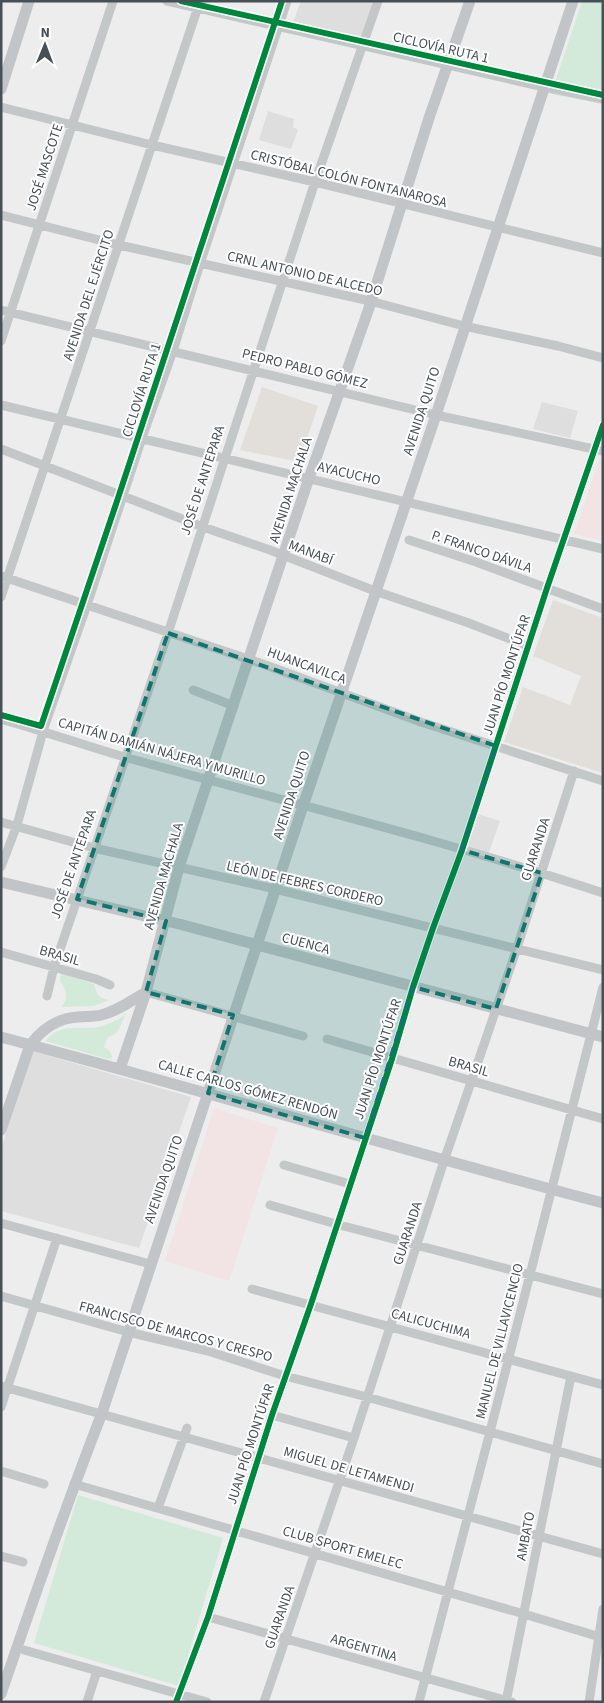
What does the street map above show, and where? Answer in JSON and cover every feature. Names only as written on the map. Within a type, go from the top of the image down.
[{"type":"main road","points":[[1,70],[24,1]]},
{"type":"main road","points":[[1,89],[30,1]]},
{"type":"main road","name":"AVENIDA MACHALA","points":[[120,1068],[146,992],[180,867],[470,1]]},
{"type":"main road","name":"AVENIDA QUITO","points":[[1,1694],[74,1484],[102,1413],[256,945],[436,415],[573,1]]},
{"type":"main road","name":"CUENCA","points":[[1,882],[166,921],[603,1037]]},
{"type":"main road","points":[[1,1130],[30,1045],[36,1036],[54,1023],[64,1019],[99,1016],[111,1012],[146,992]]},
{"type":"main road","name":"CALLE CARLOS GÓMEZ RENDÓN","points":[[1,1038],[120,1068],[444,1161],[603,1203]]},
{"type":"main road","name":"AVENIDA QUITO","points":[[6,1702],[32,1624],[34,1597]]},
{"type":"street","name":"JOSÉ MASCOTE","points":[[1,341],[113,1]]},
{"type":"street","points":[[166,1],[199,5],[279,27],[603,99]]},
{"type":"street","points":[[1,867],[17,825],[43,730],[173,351],[287,1]]},
{"type":"street","name":"JOSÉ DE ANTEPARA","points":[[48,996],[54,967],[168,633],[315,182],[378,1]]},
{"type":"street","name":"AVENIDA DEL EJÉRCITO","points":[[1,597],[4,578],[62,419],[199,5]]},
{"type":"street","name":"CRISTÓBAL COLÓN FONTANAROSA","points":[[1,107],[152,145],[315,182],[603,254]]},
{"type":"street","name":"CRNL ANTONIO DE ALCEDO","points":[[1,215],[119,245],[370,301],[464,326],[558,346],[603,358]]},
{"type":"street","name":"PEDRO PABLO GÓMEZ","points":[[1,310],[91,330],[436,415],[599,450]]},
{"type":"street","name":"AYACUCHO","points":[[1,405],[603,549]]},
{"type":"street","name":"JUAN PÍO MONTÚFAR","points":[[177,1698],[208,1617],[234,1530],[392,1059],[413,987],[462,850],[547,588],[599,450],[603,424]]},
{"type":"street","name":"MANABÍ","points":[[1,449],[203,527],[528,646]]},
{"type":"street","name":"P. FRANCO DÁVILA","points":[[409,540],[484,565],[603,609]]},
{"type":"street","name":"HUANCAVILCA","points":[[4,578],[250,659],[421,722],[603,781]]},
{"type":"street","points":[[193,690],[234,706]]},
{"type":"street","name":"CAPITÁN DAMIÁN NÁJERA Y MURILLO","points":[[1,719],[43,730],[126,758],[209,779],[462,850],[603,893]]},
{"type":"street","name":"GUARANDA","points":[[264,1702],[368,1397],[444,1161],[517,948],[574,772]]},
{"type":"street","name":"LEÓN DE FEBRES CORDERO","points":[[1,822],[94,848],[275,889],[603,970]]},
{"type":"street","name":"BRASIL","points":[[1,952],[96,979],[110,986]]},
{"type":"street","name":"MANUEL DE VILLAVICENCIO","points":[[419,1702],[490,1432],[603,986]]},
{"type":"street","points":[[146,992],[303,1036]]},
{"type":"street","name":"BRASIL","points":[[327,1039],[603,1119]]},
{"type":"street","points":[[284,1165],[350,1184]]},
{"type":"street","points":[[270,1205],[603,1294]]},
{"type":"street","points":[[1,1223],[150,1264]]},
{"type":"street","points":[[1,1407],[4,1387],[35,1306],[57,1238]]},
{"type":"street","name":"CALICUCHIMA","points":[[252,1289],[603,1385]]},
{"type":"street","name":"FRANCISCO DE MARCOS Y CRESPO","points":[[1,1296],[128,1332],[214,1353],[285,1376],[368,1397],[603,1464]]},
{"type":"street","name":"AMBATO","points":[[508,1701],[572,1376]]},
{"type":"street","name":"MIGUEL DE LETAMENDI","points":[[4,1387],[102,1413],[186,1432],[258,1458],[603,1554]]},
{"type":"street","points":[[272,1415],[354,1438]]},
{"type":"street","points":[[158,1508],[186,1432]]},
{"type":"street","points":[[1,1472],[44,1484]]},
{"type":"street","name":"CLUB SPORT EMELEC","points":[[74,1484],[601,1638]]},
{"type":"street","points":[[1,1556],[24,1562]]},
{"type":"street","points":[[589,1702],[601,1638],[603,1609]]},
{"type":"street","name":"ARGENTINA","points":[[208,1617],[508,1701]]},
{"type":"street","points":[[24,1650],[97,1671],[177,1698],[207,1702]]},
{"type":"street","points":[[88,1702],[97,1671]]},
{"type":"highlighted area","points":[[168,633],[496,746],[462,850],[542,873],[496,1009],[413,987],[365,1138],[208,1093],[233,1015],[146,992],[166,921],[77,899]]},
{"type":"shaded area","points":[[301,1],[373,1],[362,37],[293,22]]},
{"type":"shaded area","points":[[268,111],[294,119],[293,127],[298,130],[291,149],[259,140]]},
{"type":"shaded area","points":[[262,387],[318,406],[299,462],[240,450]]},
{"type":"shaded area","points":[[542,402],[578,411],[570,438],[533,429]]},
{"type":"shaded area","points":[[599,459],[603,460],[603,541],[574,534]]},
{"type":"shaded area","points":[[553,600],[603,618],[603,773],[504,742],[523,687],[570,705],[581,676],[533,656]]},
{"type":"shaded area","points":[[478,814],[500,821],[488,855],[466,848]]},
{"type":"shaded area","points":[[32,1051],[191,1097],[139,1248],[1,1211],[1,1149]]},
{"type":"shaded area","points":[[214,1108],[278,1128],[229,1281],[165,1261]]},
{"type":"green space","points":[[582,1],[603,1],[603,104],[551,94]]},
{"type":"green space","points":[[61,973],[94,984],[98,995],[109,1000],[94,1006],[62,1007],[66,994],[60,981]]},
{"type":"green space","points":[[125,1015],[119,1029],[115,1034],[108,1037],[104,1047],[110,1051],[112,1058],[108,1059],[45,1041],[57,1031],[63,1029],[98,1027],[109,1024]]},
{"type":"green space","points":[[78,1495],[223,1538],[179,1686],[34,1643]]},
{"type":"cycle path","name":"CICLOVÍA RUTA 1","points":[[181,1],[603,95]]},
{"type":"cycle path","name":"CICLOVÍA RUTA 1","points":[[1,715],[41,726],[282,1]]},
{"type":"cycle path","points":[[176,1702],[208,1617],[272,1415],[311,1304],[392,1059],[413,987],[462,850],[547,588],[603,425]]}]
